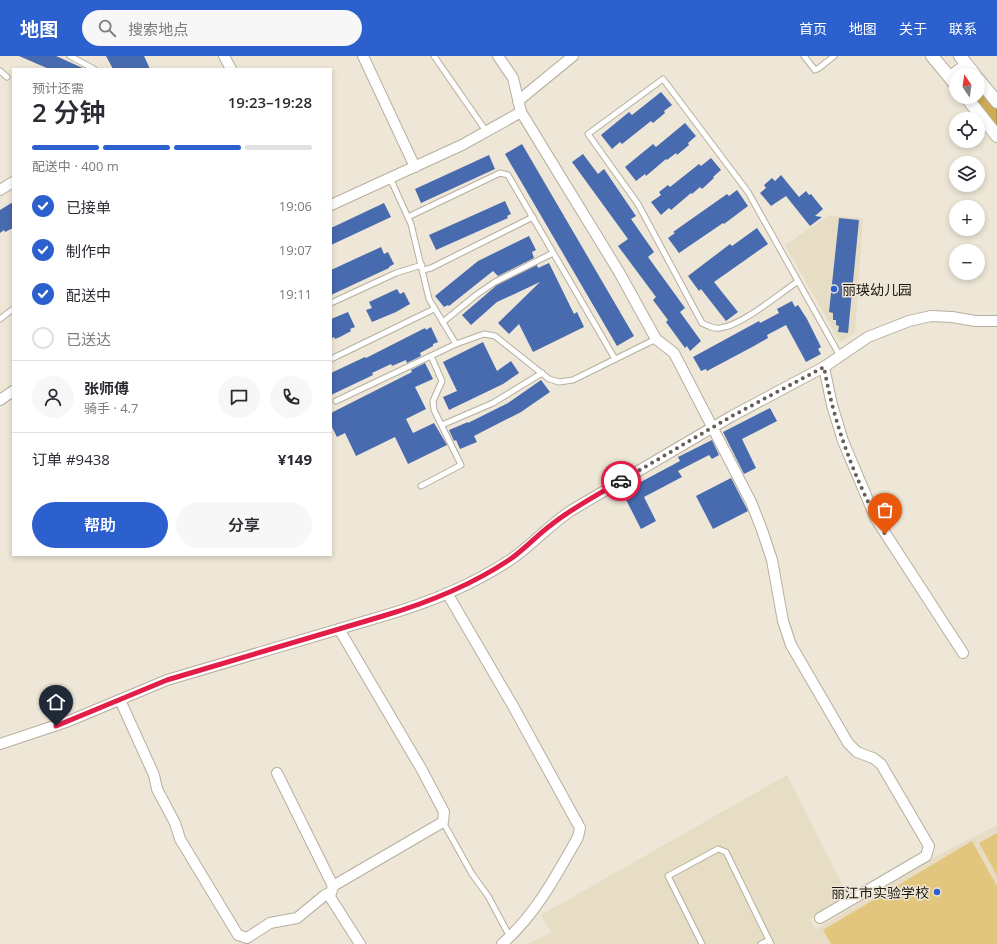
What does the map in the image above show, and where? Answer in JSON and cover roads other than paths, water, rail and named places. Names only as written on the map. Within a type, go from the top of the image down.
[{"type":"street","points":[[224,56],[230,68]]},
{"type":"street","points":[[363,56],[415,167]]},
{"type":"street","points":[[498,56],[513,78],[521,112],[619,272],[656,339],[674,353],[751,502],[772,560],[783,622],[791,646],[848,743],[857,752],[873,758],[880,764],[929,846],[926,856],[820,918]]},
{"type":"street","points":[[518,101],[572,56]]},
{"type":"street","points":[[932,56],[949,76]]},
{"type":"street","points":[[985,87],[997,102]]},
{"type":"street","points":[[972,104],[997,136]]},
{"type":"street","points":[[332,205],[462,144],[521,112]]},
{"type":"street","points":[[0,190],[12,183]]},
{"type":"street","points":[[0,744],[69,721],[167,680],[409,608],[447,593],[491,571],[526,548],[549,526],[560,518],[713,428],[824,367],[868,337],[920,318],[942,316],[975,321],[997,321]]},
{"type":"street","points":[[824,367],[832,405],[843,441],[876,518],[963,653]]},
{"type":"street","points":[[0,400],[12,392]]},
{"type":"street","points":[[447,593],[513,706],[580,828],[578,837],[546,893],[526,921],[506,940]]},
{"type":"street","points":[[120,700],[154,775],[157,789],[175,823],[180,839],[238,935],[244,941],[270,923],[297,918],[332,890],[443,822],[444,812],[422,770],[338,629]]},
{"type":"street","points":[[276,773],[332,890],[330,897],[360,944]]},
{"type":"lane","points":[[70,56],[92,68]]},
{"type":"lane","points":[[434,56],[486,131]]},
{"type":"lane","points":[[804,56],[815,70],[834,56]]},
{"type":"lane","points":[[0,71],[7,77]]},
{"type":"lane","points":[[797,282],[741,320],[725,327],[711,327],[702,323],[638,204],[588,134],[663,79],[748,192],[797,282],[840,356]]},
{"type":"lane","points":[[408,217],[500,173],[508,175],[615,359]]},
{"type":"lane","points":[[390,178],[411,224],[429,299],[456,344]]},
{"type":"lane","points":[[332,303],[396,273],[422,268],[431,268],[533,217]]},
{"type":"lane","points":[[443,322],[476,295],[495,282],[553,253]]},
{"type":"lane","points":[[332,359],[434,309]]},
{"type":"lane","points":[[0,319],[12,310]]},
{"type":"lane","points":[[336,401],[456,344],[484,334],[495,336],[554,381],[564,382],[573,380],[656,339]]},
{"type":"lane","points":[[421,486],[461,465],[434,410],[433,401],[442,381],[431,356]]},
{"type":"lane","points":[[442,425],[493,403],[542,373]]},
{"type":"lane","points":[[443,822],[472,874],[488,896],[506,940]]},
{"type":"lane","points":[[702,944],[668,876],[718,849],[726,852],[770,942],[761,944]]},
{"type":"place","name":"丽瑛幼儿园","points":[[834,289]]},
{"type":"place","name":"丽江市实验学校","points":[[937,892]]}]
